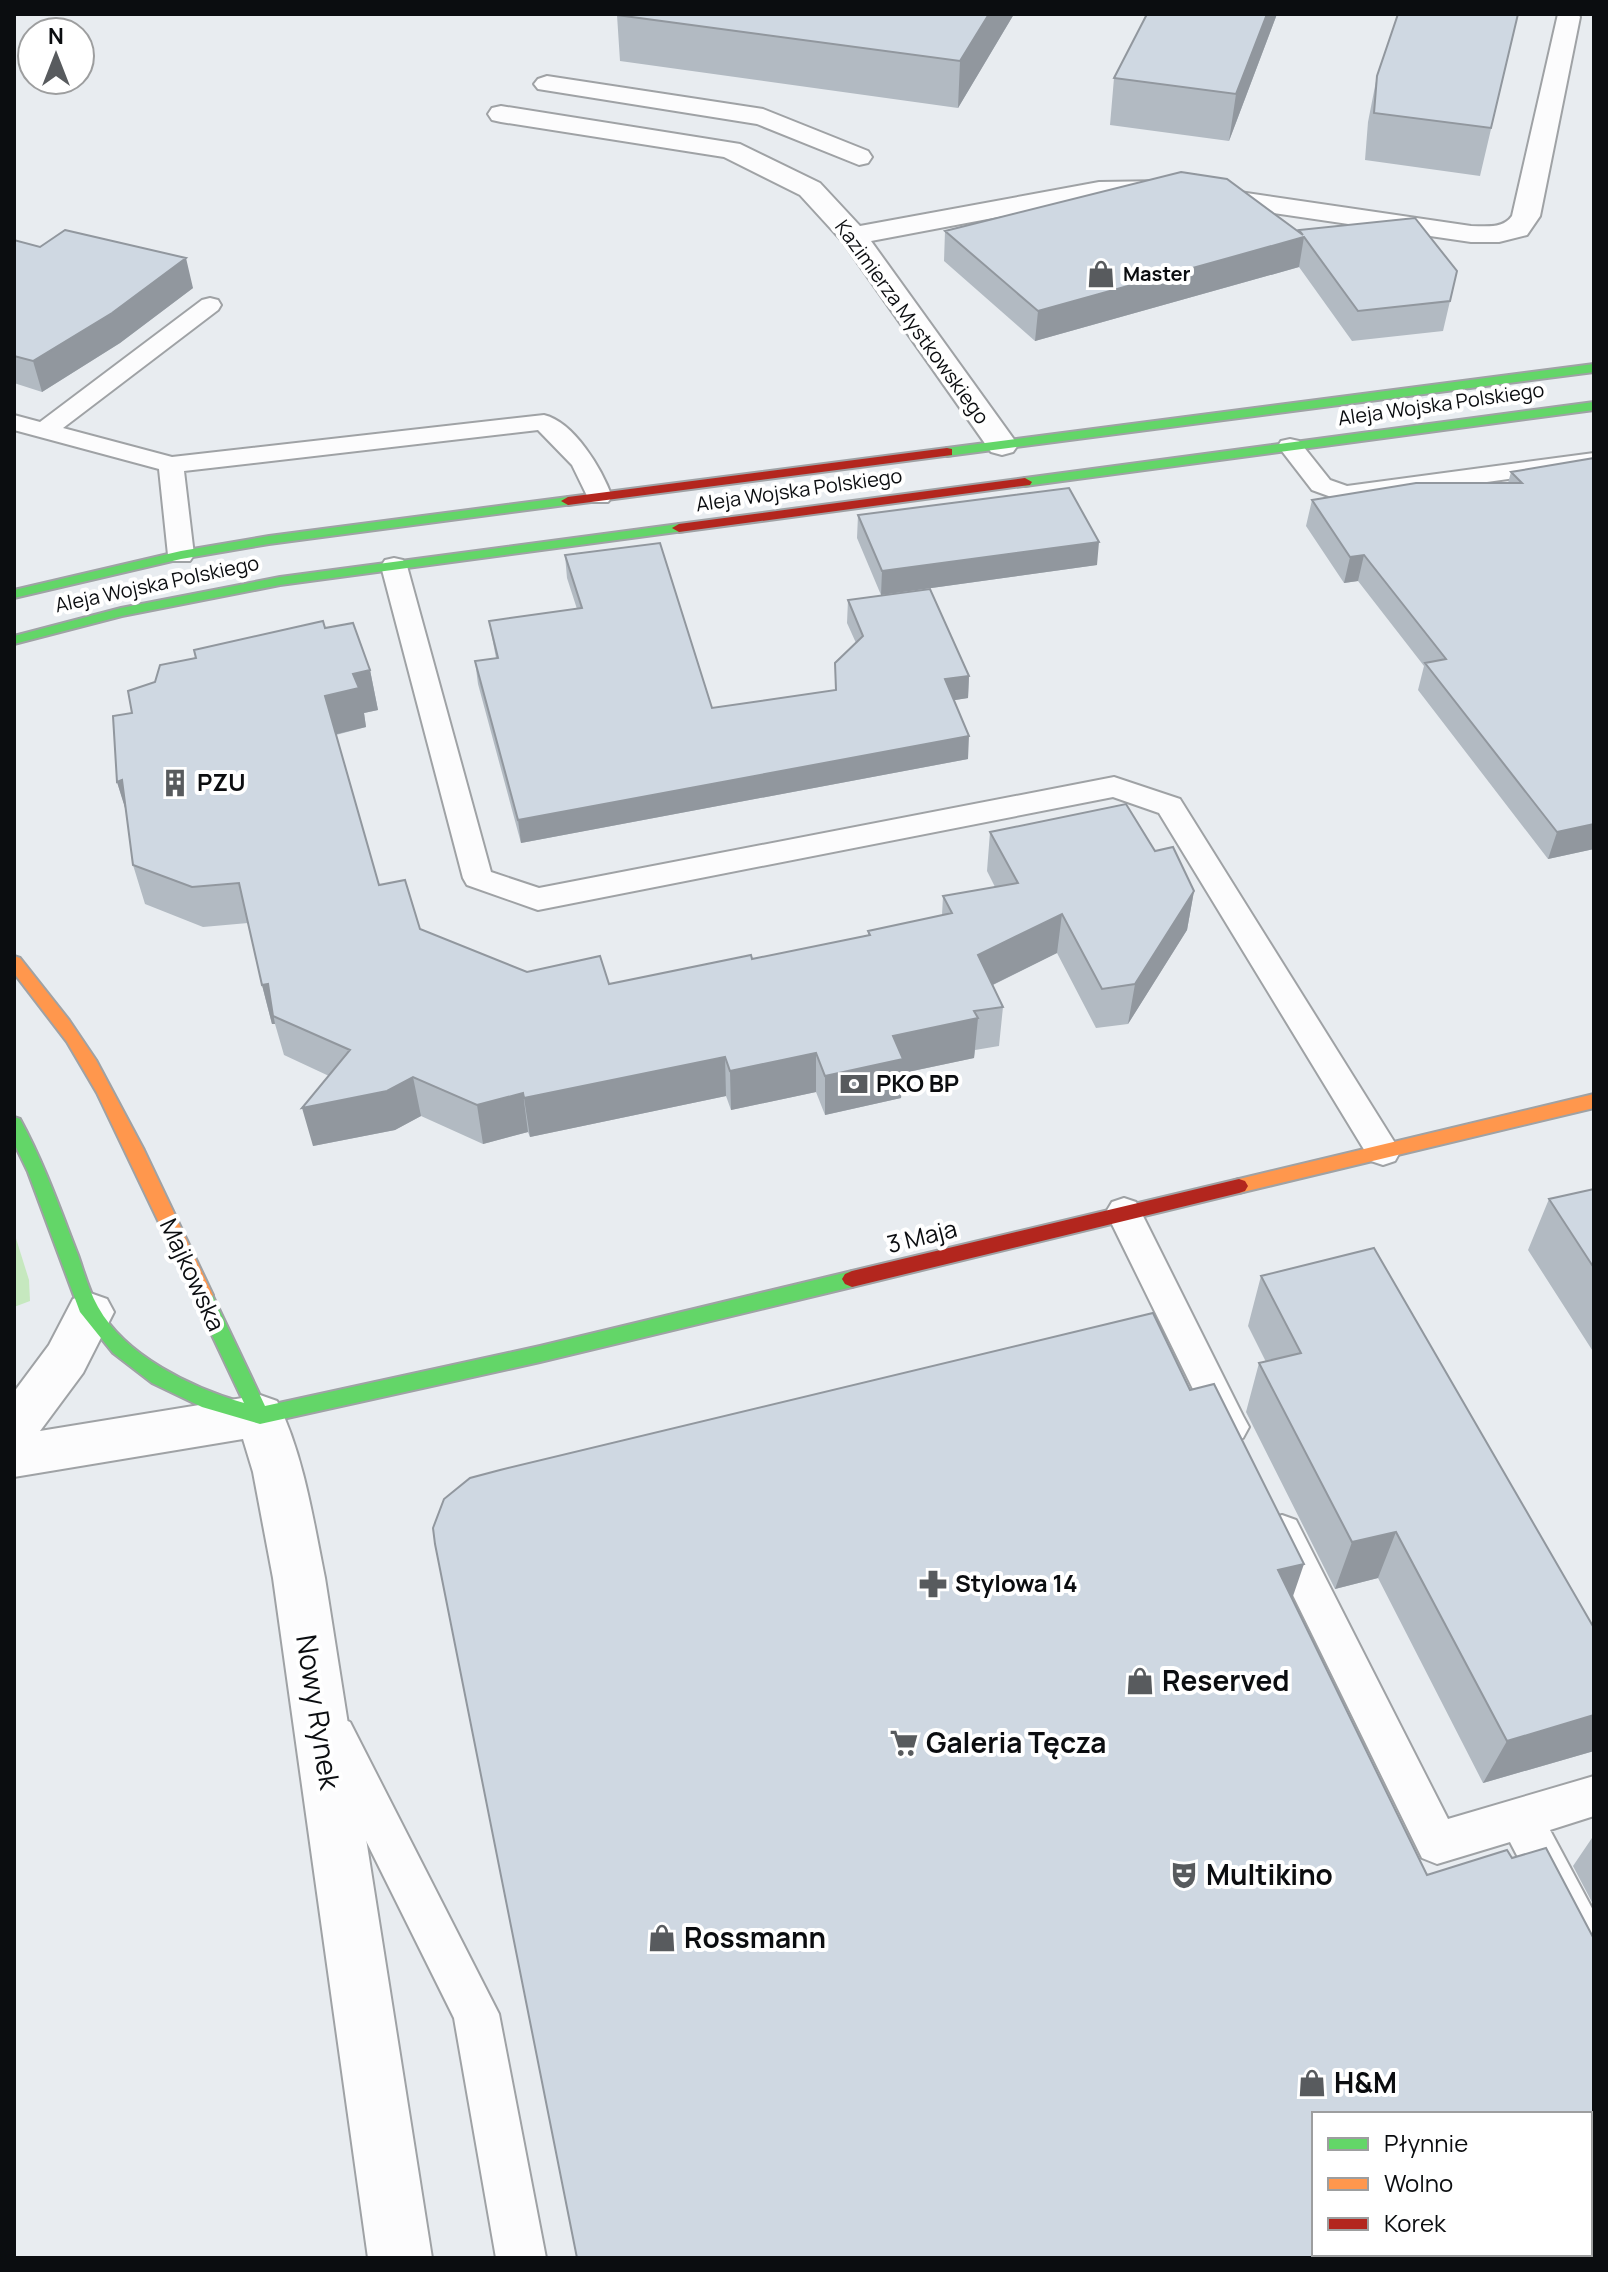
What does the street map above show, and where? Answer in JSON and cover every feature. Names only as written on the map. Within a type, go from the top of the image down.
[{"type":"main road","name":"Aleja Wojska Polskiego","points":[[14,594],[181,555],[599,497],[1594,368]]},
{"type":"main road","name":"Aleja Wojska Polskiego","points":[[14,640],[193,596],[394,566],[1594,406]]},
{"type":"main road","name":"Majkowska","points":[[14,962],[53,1010],[89,1064],[123,1126],[260,1416]]},
{"type":"main road","name":"3 Maja","points":[[260,1416],[540,1354],[1594,1101]]},
{"type":"main road","points":[[14,1124],[37,1172],[90,1312],[120,1347],[159,1377],[209,1401],[260,1416]]},
{"type":"street","points":[[853,236],[1127,187],[1165,189],[1471,234],[1499,234],[1517,229],[1526,216],[1568,17]]},
{"type":"street","points":[[547,84],[763,117],[859,157]]},
{"type":"street","name":"Kazimierza Mystkowskiego","points":[[501,114],[731,150],[810,189],[853,236],[1002,445]]},
{"type":"street","points":[[731,150],[763,117]]},
{"type":"street","points":[[14,1426],[48,1389],[73,1352],[90,1312]]},
{"type":"street","points":[[14,1456],[260,1416]]},
{"type":"street","name":"Nowy Rynek","points":[[260,1416],[287,1513],[400,2258]]},
{"type":"lane","points":[[45,430],[210,305]]},
{"type":"lane","points":[[14,422],[171,465],[544,422],[574,448],[591,472],[599,497]]},
{"type":"lane","points":[[1290,446],[1321,485],[1345,494],[1594,460]]},
{"type":"lane","points":[[171,465],[181,555]]},
{"type":"lane","points":[[394,566],[478,878],[538,899],[1114,787],[1170,806],[1383,1152]]},
{"type":"lane","points":[[1124,1212],[1246,1458]]},
{"type":"lane","points":[[1267,1501],[1437,1843],[1594,1796]]},
{"type":"lane","points":[[317,1700],[476,2014],[521,2258]]},
{"type":"lane","points":[[1520,1818],[1594,1957]]},
{"type":"green space","points":[[14,1232],[29,1280],[30,1301],[14,1307]]},
{"type":"building","points":[[618,14],[989,14],[960,61]]},
{"type":"building","points":[[1147,14],[1267,14],[1236,94],[1114,78]]},
{"type":"building","points":[[1398,14],[1518,14],[1491,128],[1374,113],[1377,76]]},
{"type":"building","points":[[1181,172],[1227,179],[1303,235],[1299,230],[1415,218],[1457,271],[1450,301],[1358,311],[1304,237],[1038,311],[945,231]]},
{"type":"building","points":[[65,230],[186,258],[112,313],[33,361],[14,356],[14,240],[40,247]]},
{"type":"building","points":[[1594,458],[1594,824],[1557,832],[1425,663],[1446,659],[1364,555],[1350,557],[1312,500],[1416,483],[1522,483],[1511,472]]},
{"type":"building","points":[[1069,488],[1099,542],[882,571],[858,515]]},
{"type":"building","points":[[660,543],[712,708],[836,690],[835,663],[863,636],[848,600],[930,589],[969,676],[945,679],[969,736],[518,820],[475,661],[498,658],[489,621],[582,608],[565,555]]},
{"type":"building","points":[[323,621],[325,628],[353,623],[370,670],[353,674],[359,688],[325,696],[379,885],[405,880],[420,929],[527,972],[600,956],[609,984],[870,935],[868,931],[952,913],[943,896],[1018,883],[990,832],[1126,804],[1155,851],[1173,847],[1194,891],[1135,984],[1102,989],[1062,914],[978,955],[1003,1007],[974,1011],[978,1018],[893,1036],[903,1059],[825,1076],[816,1053],[730,1071],[725,1057],[524,1098],[523,1093],[477,1105],[413,1077],[387,1091],[302,1108],[350,1050],[273,1016],[268,984],[262,985],[239,883],[192,887],[133,865],[122,780],[117,782],[113,716],[132,713],[128,691],[155,682],[160,665],[196,658],[194,650]]},
{"type":"building","points":[[1594,1189],[1594,1268],[1549,1199]]},
{"type":"building","points":[[1374,1248],[1594,1628],[1594,1715],[1507,1741],[1396,1532],[1352,1542],[1259,1363],[1301,1353],[1261,1276]]},
{"type":"building","name":"Galeria Tęcza","points":[[1153,1313],[1190,1390],[1214,1384],[1304,1564],[1278,1570],[1427,1875],[1507,1850],[1512,1858],[1546,1848],[1594,1939],[1594,2258],[577,2258],[435,1544],[433,1528],[444,1499],[470,1478]]},
{"type":"traffic: fast","points":[[947,452],[1594,368]]},
{"type":"traffic: fast","points":[[1025,482],[1594,406]]},
{"type":"traffic: fast","points":[[14,594],[181,555],[269,540],[568,501]]},
{"type":"traffic: fast","points":[[14,640],[121,612],[280,581],[679,528]]},
{"type":"traffic: fast","points":[[14,1124],[37,1172],[90,1312],[120,1347],[159,1377],[209,1401],[260,1416],[540,1354],[852,1279]]},
{"type":"traffic: fast","points":[[203,1295],[260,1416]]},
{"type":"traffic: slow","points":[[14,962],[63,1025],[106,1093],[203,1295]]},
{"type":"traffic: slow","points":[[1239,1186],[1594,1101]]},
{"type":"traffic: jam","points":[[568,501],[947,452]]},
{"type":"traffic: jam","points":[[679,528],[1025,482]]},
{"type":"traffic: jam","points":[[852,1279],[1239,1186]]},
{"type":"place","name":"Master","points":[[1101,274]]},
{"type":"place","name":"PZU","points":[[175,783]]},
{"type":"place","name":"PKO BP","points":[[854,1084]]},
{"type":"place","name":"Stylowa 14","points":[[933,1584]]},
{"type":"place","name":"Reserved","points":[[1140,1681]]},
{"type":"place","name":"Galeria Tęcza","points":[[904,1743]]},
{"type":"place","name":"Multikino","points":[[1184,1875]]},
{"type":"place","name":"Rossmann","points":[[662,1938]]},
{"type":"place","name":"H&M","points":[[1312,2083]]}]
